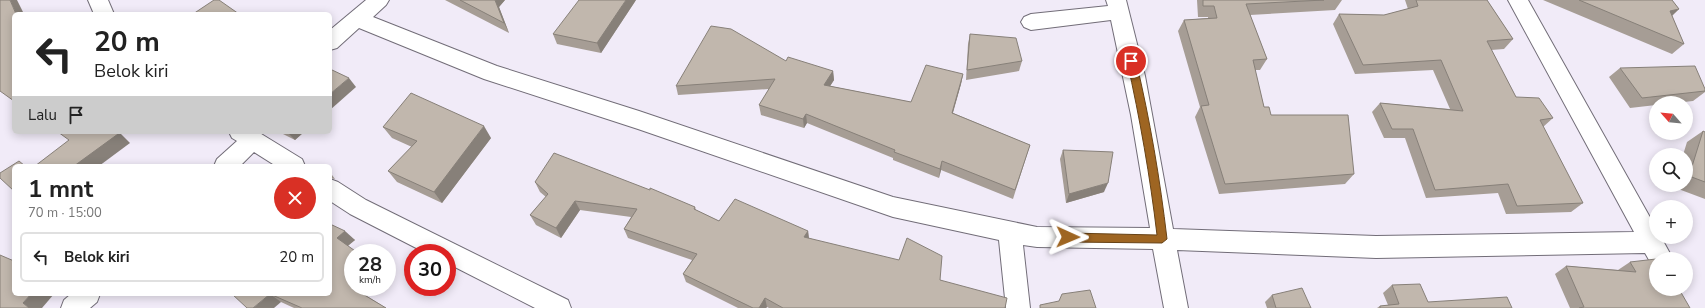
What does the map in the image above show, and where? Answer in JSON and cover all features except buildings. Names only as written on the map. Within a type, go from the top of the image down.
[{"type":"street","points":[[98,0],[103,12]]},
{"type":"street","points":[[332,40],[378,0]]},
{"type":"street","points":[[357,19],[491,73],[639,120],[893,207],[1036,237],[1162,239],[1376,247],[1656,251],[1518,0]]},
{"type":"street","points":[[1031,22],[1118,6],[1142,105],[1154,176],[1162,239],[1176,308]]},
{"type":"street","points":[[226,164],[246,136],[291,164]]},
{"type":"street","points":[[332,190],[358,207],[559,308]]},
{"type":"street","points":[[1010,232],[1018,308]]},
{"type":"street","points":[[73,308],[86,296]]},
{"type":"route","points":[[1068,237],[1162,239],[1154,176],[1142,105],[1131,61]]}]
